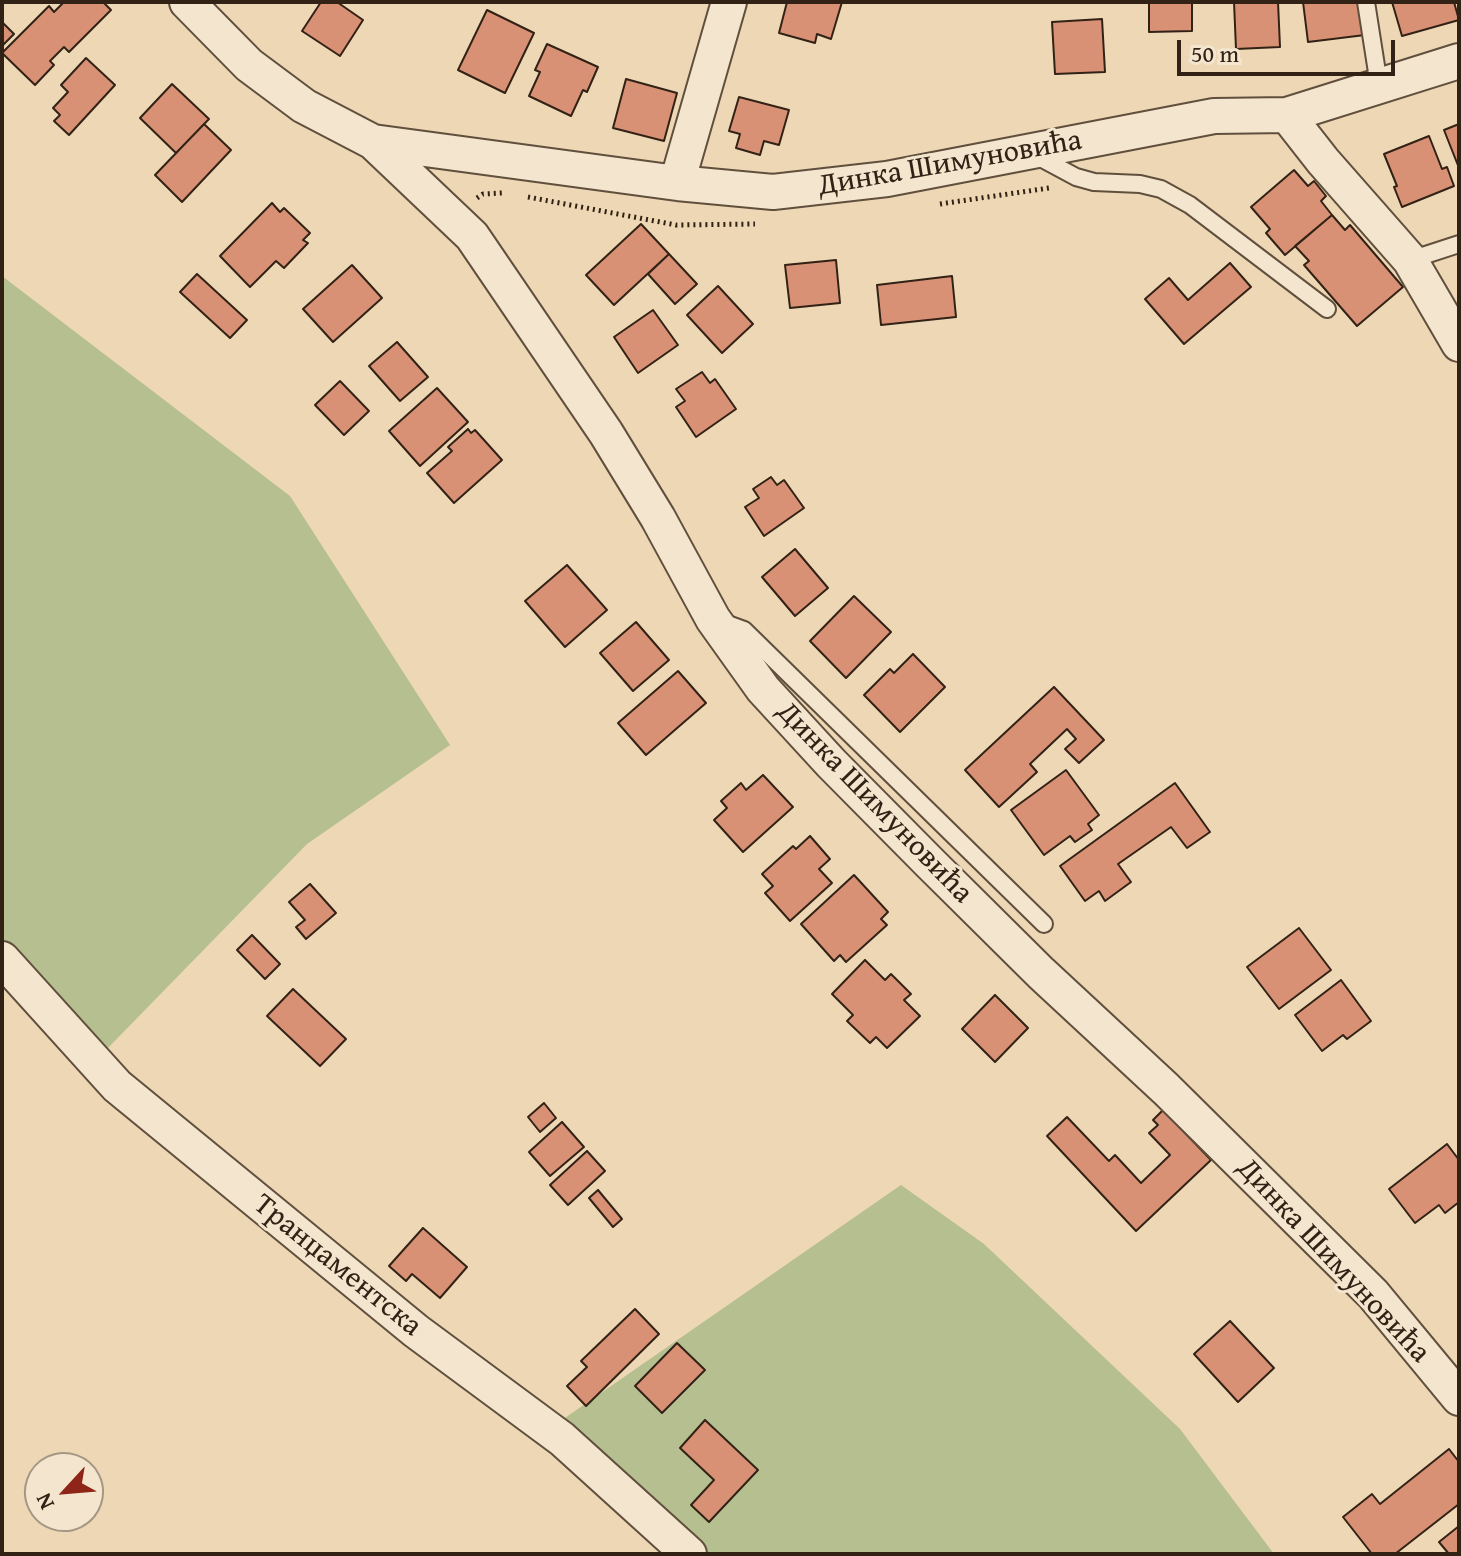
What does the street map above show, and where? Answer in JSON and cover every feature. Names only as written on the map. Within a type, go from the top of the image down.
[{"type":"street","name":"Динка Шимуновића","points":[[187,2],[249,65],[304,106],[373,142],[472,236],[606,433],[658,518],[713,619],[763,689],[831,763],[1041,973],[1166,1089],[1373,1294],[1459,1398]]},
{"type":"street","points":[[677,183],[729,2]]},
{"type":"street","name":"Динка Шимуновића","points":[[373,142],[677,183],[773,192],[887,179],[1214,116],[1287,115],[1459,61]]},
{"type":"street","points":[[1287,115],[1410,260],[1459,344]]},
{"type":"street","name":"Транџаментска","points":[[2,959],[117,1086],[416,1331],[562,1439],[689,1554]]},
{"type":"lane","points":[[1366,2],[1379,85]]},
{"type":"lane","points":[[1031,152],[1076,177],[1094,182],[1140,184],[1161,189],[1190,205],[1327,309]]},
{"type":"lane","points":[[1410,260],[1459,244]]},
{"type":"lane","points":[[713,619],[744,630],[1044,924]]},
{"type":"green space","points":[[2,276],[290,496],[450,745],[307,844],[102,1054],[2,938]]},
{"type":"green space","points":[[901,1185],[984,1244],[1180,1429],[1274,1554],[687,1554],[549,1429]]},
{"type":"building","points":[[64,2],[103,2],[111,10],[69,52],[64,47],[50,61],[54,65],[35,85],[2,53],[49,6],[54,12]]},
{"type":"building","points":[[321,2],[337,2],[363,20],[340,56],[302,31]]},
{"type":"building","points":[[787,2],[842,2],[831,39],[817,34],[815,43],[779,33]]},
{"type":"building","points":[[1149,2],[1192,2],[1192,31],[1149,32]]},
{"type":"building","points":[[1234,2],[1278,2],[1280,47],[1236,49]]},
{"type":"building","points":[[1303,2],[1360,2],[1365,35],[1308,42]]},
{"type":"building","points":[[1392,2],[1454,2],[1459,20],[1402,36]]},
{"type":"building","points":[[487,10],[534,33],[505,93],[458,70]]},
{"type":"building","points":[[1102,19],[1105,72],[1055,74],[1052,22]]},
{"type":"building","points":[[2,22],[14,34],[2,46]]},
{"type":"building","points":[[547,44],[598,67],[587,92],[583,90],[571,116],[529,96],[540,72],[535,70]]},
{"type":"building","points":[[86,58],[115,85],[69,135],[54,121],[60,115],[53,108],[68,92],[61,85]]},
{"type":"building","points":[[626,79],[677,93],[664,141],[613,128]]},
{"type":"building","points":[[172,84],[209,119],[176,153],[140,118]]},
{"type":"building","points":[[739,97],[789,110],[779,145],[764,141],[760,155],[736,148],[740,134],[729,131]]},
{"type":"building","points":[[204,124],[231,150],[182,202],[155,175]]},
{"type":"building","points":[[1459,124],[1459,168],[1444,130]]},
{"type":"building","points":[[1429,136],[1442,169],[1447,167],[1454,186],[1402,207],[1384,154]]},
{"type":"building","points":[[1294,170],[1308,186],[1314,181],[1326,196],[1321,201],[1332,215],[1285,255],[1266,233],[1270,229],[1251,207]]},
{"type":"building","points":[[272,203],[280,212],[284,208],[310,233],[303,240],[308,243],[284,268],[276,261],[250,287],[220,256]]},
{"type":"building","points":[[1332,215],[1345,230],[1350,225],[1403,287],[1357,326],[1304,265],[1309,261],[1295,246]]},
{"type":"building","points":[[641,224],[669,254],[614,305],[586,275]]},
{"type":"building","points":[[669,254],[697,284],[675,304],[648,274]]},
{"type":"building","points":[[836,260],[840,303],[790,308],[785,265]]},
{"type":"building","points":[[1230,263],[1251,287],[1184,344],[1145,299],[1169,278],[1188,300]]},
{"type":"building","points":[[352,265],[382,298],[333,342],[303,309]]},
{"type":"building","points":[[197,274],[247,320],[230,338],[180,292]]},
{"type":"building","points":[[952,276],[956,317],[881,325],[877,285]]},
{"type":"building","points":[[718,286],[753,324],[722,353],[687,315]]},
{"type":"building","points":[[653,310],[678,345],[638,373],[614,337]]},
{"type":"building","points":[[397,342],[428,377],[400,401],[369,366]]},
{"type":"building","points":[[702,372],[710,383],[715,379],[736,409],[696,437],[676,407],[685,401],[676,389]]},
{"type":"building","points":[[340,381],[369,411],[344,435],[315,405]]},
{"type":"building","points":[[437,388],[468,422],[420,466],[389,431]]},
{"type":"building","points":[[468,429],[471,433],[475,430],[502,460],[454,503],[427,473],[452,451],[448,447]]},
{"type":"building","points":[[771,477],[777,485],[784,480],[804,508],[764,536],[745,507],[759,498],[753,489]]},
{"type":"building","points":[[795,549],[828,588],[795,616],[762,577]]},
{"type":"building","points":[[567,565],[607,610],[565,647],[525,601]]},
{"type":"building","points":[[854,596],[891,632],[846,678],[810,641]]},
{"type":"building","points":[[636,622],[669,660],[633,691],[600,653]]},
{"type":"building","points":[[913,654],[945,687],[900,732],[864,695],[890,669],[894,673]]},
{"type":"building","points":[[678,671],[706,703],[646,755],[618,723]]},
{"type":"building","points":[[1054,687],[1104,740],[1079,763],[1065,749],[1076,739],[1067,729],[1030,764],[1037,772],[999,807],[965,770]]},
{"type":"building","points":[[1066,770],[1099,815],[1088,824],[1092,830],[1075,842],[1070,836],[1044,855],[1011,810]]},
{"type":"building","points":[[763,775],[793,807],[743,852],[714,820],[727,808],[721,801],[741,783],[746,790]]},
{"type":"building","points":[[1175,783],[1210,832],[1187,848],[1171,827],[1118,864],[1131,882],[1105,901],[1099,891],[1085,901],[1060,866]]},
{"type":"building","points":[[810,836],[830,859],[819,869],[832,883],[790,921],[765,893],[773,886],[762,874],[793,846],[796,849]]},
{"type":"building","points":[[854,875],[888,912],[881,919],[887,925],[846,962],[840,955],[834,961],[801,924]]},
{"type":"building","points":[[310,884],[336,913],[306,939],[296,927],[305,920],[289,902]]},
{"type":"building","points":[[1299,928],[1331,970],[1279,1009],[1247,967]]},
{"type":"building","points":[[252,935],[280,964],[265,979],[237,950]]},
{"type":"building","points":[[865,960],[885,980],[891,974],[911,994],[904,1000],[920,1016],[887,1048],[876,1037],[870,1043],[847,1021],[853,1015],[832,994]]},
{"type":"building","points":[[1341,980],[1371,1021],[1347,1039],[1343,1035],[1322,1051],[1295,1015]]},
{"type":"building","points":[[293,989],[346,1039],[320,1066],[267,1016]]},
{"type":"building","points":[[995,995],[1028,1028],[995,1062],[962,1029]]},
{"type":"building","points":[[544,1103],[556,1118],[540,1132],[528,1117]]},
{"type":"building","points":[[1163,1110],[1211,1160],[1136,1231],[1047,1136],[1067,1117],[1109,1161],[1115,1155],[1141,1183],[1170,1155],[1149,1133],[1158,1125],[1153,1120]]},
{"type":"building","points":[[562,1122],[584,1147],[550,1176],[529,1152]]},
{"type":"building","points":[[1447,1144],[1459,1160],[1459,1202],[1445,1213],[1439,1205],[1415,1223],[1389,1189]]},
{"type":"building","points":[[587,1151],[605,1171],[568,1205],[550,1185]]},
{"type":"building","points":[[598,1190],[622,1219],[613,1227],[589,1198]]},
{"type":"building","points":[[423,1228],[467,1267],[440,1298],[412,1274],[406,1281],[389,1266]]},
{"type":"building","points":[[635,1309],[659,1334],[586,1406],[567,1386],[587,1367],[581,1361]]},
{"type":"building","points":[[1230,1321],[1274,1368],[1238,1402],[1194,1354]]},
{"type":"building","points":[[677,1343],[705,1370],[662,1413],[635,1386]]},
{"type":"building","points":[[705,1420],[758,1470],[709,1522],[691,1505],[714,1480],[680,1448]]},
{"type":"building","points":[[1449,1449],[1459,1462],[1459,1504],[1395,1554],[1372,1554],[1343,1517],[1372,1494],[1380,1504]]},
{"type":"building","points":[[1459,1526],[1459,1554],[1449,1554],[1439,1542]]}]
